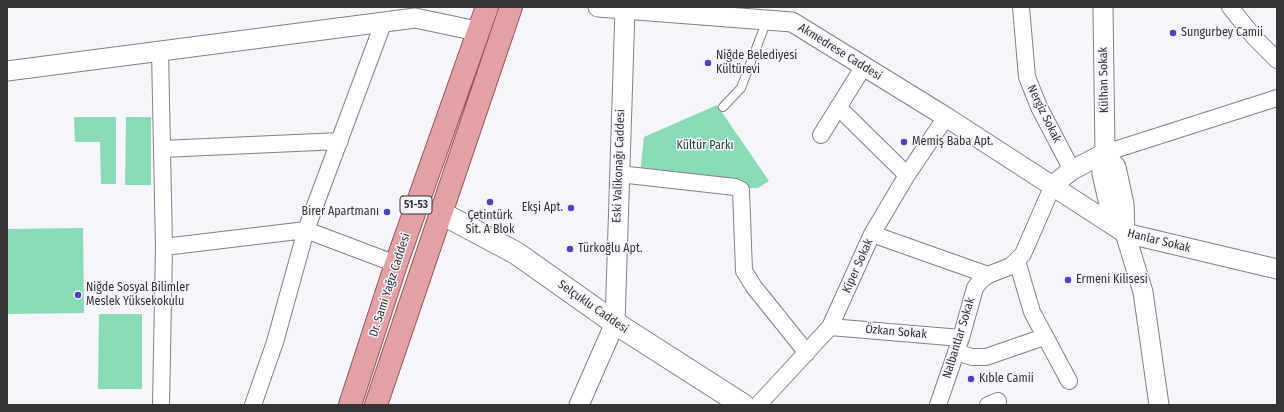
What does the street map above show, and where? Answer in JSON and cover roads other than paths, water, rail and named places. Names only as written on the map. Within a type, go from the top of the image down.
[{"type":"main road","name":"Dr. Sami Yağız Caddesi","points":[[350,405],[396,264],[477,31],[487,7]]},
{"type":"main road","name":"Dr. Sami Yağız Caddesi","points":[[376,405],[511,7]]},
{"type":"main road","name":"Selçuklu Caddesi","points":[[441,213],[516,253],[615,323],[743,405]]},
{"type":"street","name":"Akmedrese Caddesi","points":[[598,7],[716,12],[767,20],[791,14],[864,66],[1053,185]]},
{"type":"street","name":"Nergiz Sokak","points":[[1021,7],[1027,77],[1039,106],[1072,170]]},
{"type":"street","name":"Külhan Sokak","points":[[1103,7],[1105,153]]},
{"type":"street","points":[[1230,7],[1254,36],[1277,60]]},
{"type":"street","name":"Eski Valikonağı Caddesi","points":[[615,323],[625,9]]},
{"type":"street","points":[[7,71],[160,52],[384,21],[412,12],[477,31]]},
{"type":"street","points":[[253,405],[275,342],[306,230],[384,21]]},
{"type":"street","points":[[160,52],[164,247],[161,405]]},
{"type":"street","points":[[821,135],[864,66]]},
{"type":"street","points":[[1053,185],[1072,170],[1105,153],[1277,98]]},
{"type":"street","points":[[838,107],[907,175]]},
{"type":"street","name":"Kiper Sokak","points":[[758,405],[830,327],[872,234],[907,175],[946,117]]},
{"type":"street","points":[[162,149],[340,141]]},
{"type":"street","points":[[1105,153],[1116,167],[1124,204],[1125,233],[1143,292],[1159,405]]},
{"type":"street","points":[[619,174],[735,187],[741,190],[744,271],[754,287],[807,353]]},
{"type":"street","name":"Hanlar Sokak","points":[[1053,185],[1125,233],[1277,269]]},
{"type":"street","name":"Nalbantlar Sokak","points":[[938,405],[959,345],[975,288],[980,281],[988,275],[1011,266],[1017,261],[1027,246],[1053,185]]},
{"type":"street","points":[[164,247],[306,230],[396,264]]},
{"type":"street","points":[[872,234],[988,275]]},
{"type":"street","points":[[1017,261],[1028,301],[1044,337],[1069,381]]},
{"type":"street","points":[[579,405],[615,323]]},
{"type":"street","name":"Özkan Sokak","points":[[830,327],[959,345],[972,357],[986,357],[1044,337]]},
{"type":"lane","points":[[723,107],[741,88],[767,20]]},
{"type":"place","name":"Sungurbey Camii","points":[[1173,33]]},
{"type":"place","name":"Niğde Belediyesi Kültürevi","points":[[708,63]]},
{"type":"place","name":"Memiş Baba Apt.","points":[[904,142]]},
{"type":"place","name":"Çetintürk Sit. A Blok","points":[[490,202]]},
{"type":"place","name":"Ekşi Apt.","points":[[571,208]]},
{"type":"place","name":"Birer Apartmanı","points":[[387,212]]},
{"type":"place","name":"Türkoğlu Apt.","points":[[570,249]]},
{"type":"place","name":"Ermeni Kilisesi","points":[[1068,280]]},
{"type":"place","name":"Niğde Sosyal Bilimler Meslek Yüksekokulu","points":[[78,295]]},
{"type":"place","name":"Kıble Camii","points":[[971,379]]},
{"type":"park label","name":"Kültür Parkı","points":[[705,146]]}]
